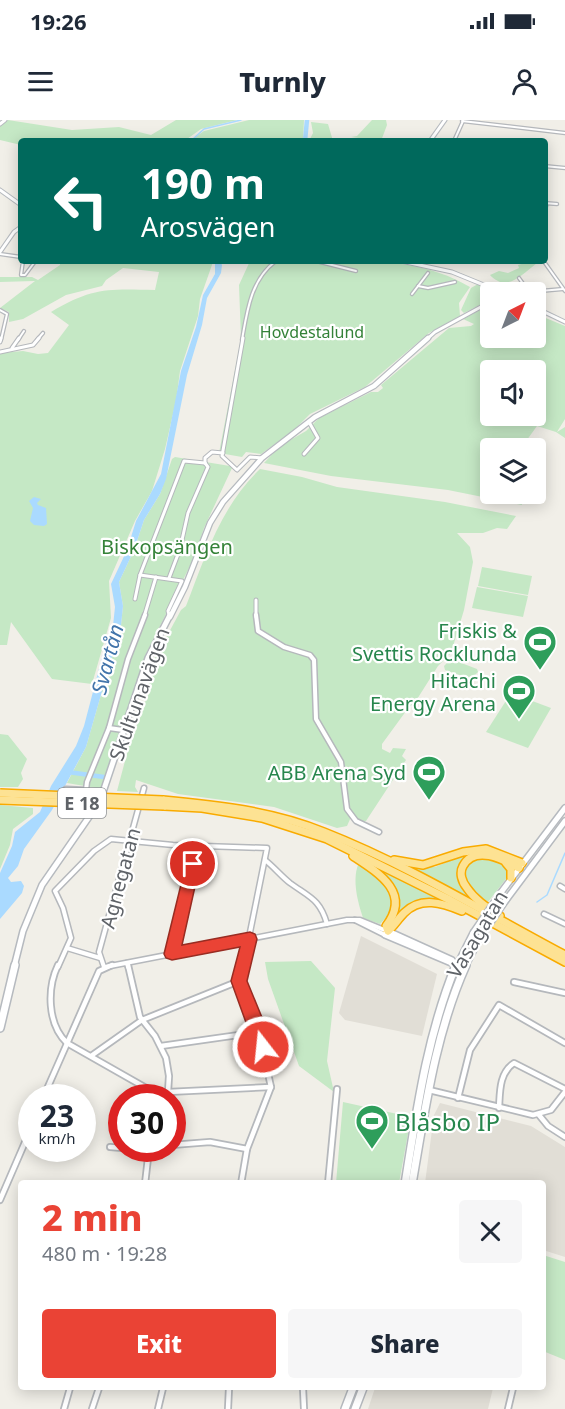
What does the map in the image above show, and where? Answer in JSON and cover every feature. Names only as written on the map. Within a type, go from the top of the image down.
[{"type":"highway","name":"E 18","points":[[0,793],[164,803],[254,817],[357,850],[510,925],[565,955]]},
{"type":"highway","name":"E 18","points":[[0,800],[204,802],[256,811],[295,822],[344,841],[565,962]]},
{"type":"highway","name":"E 18","points":[[370,857],[416,866],[440,863],[469,851],[483,849],[498,852],[524,866]]},
{"type":"highway","name":"E 18","points":[[510,925],[471,892],[464,883],[462,874],[466,862],[476,855],[487,855],[524,866]]},
{"type":"highway","name":"E 18","points":[[370,857],[396,900],[396,909],[386,926],[386,933]]},
{"type":"highway","points":[[502,859],[511,869],[511,878]]},
{"type":"highway","name":"E 18","points":[[386,933],[410,907],[426,902],[445,905],[496,926]]},
{"type":"street","points":[[0,124],[5,120]]},
{"type":"street","points":[[432,138],[445,120]]},
{"type":"street","points":[[455,138],[463,121],[565,133]]},
{"type":"street","points":[[548,166],[565,168]]},
{"type":"street","points":[[0,190],[18,203]]},
{"type":"street","points":[[548,203],[557,204]]},
{"type":"street","points":[[18,229],[0,251],[18,256]]},
{"type":"street","points":[[23,264],[21,275],[25,275],[33,264]]},
{"type":"street","points":[[262,458],[250,457],[242,469],[236,470],[222,456],[249,302],[265,269],[272,264]]},
{"type":"street","points":[[329,264],[356,270]]},
{"type":"street","points":[[426,264],[480,283]]},
{"type":"street","points":[[428,264],[483,282]]},
{"type":"street","points":[[545,264],[564,290]]},
{"type":"street","points":[[412,294],[428,273]]},
{"type":"street","points":[[519,278],[522,282]]},
{"type":"street","points":[[418,286],[428,288],[455,282]]},
{"type":"street","points":[[546,291],[564,290]]},
{"type":"street","name":"Skultunavägen","points":[[0,1028],[23,931],[41,887],[54,865],[97,808],[143,670],[185,587],[210,523],[230,493],[262,458],[323,411],[374,386],[435,332],[480,307]]},
{"type":"street","points":[[0,310],[7,314],[0,342]]},
{"type":"street","points":[[546,312],[565,323]]},
{"type":"street","points":[[12,348],[24,331]]},
{"type":"street","points":[[0,352],[33,345],[43,333]]},
{"type":"street","points":[[304,453],[318,438],[309,422]]},
{"type":"street","points":[[169,578],[180,549],[188,513],[208,467],[205,463],[206,458],[212,452],[223,453]]},
{"type":"street","points":[[135,598],[140,575],[184,461],[205,463]]},
{"type":"street","points":[[140,575],[182,581],[168,610],[169,615]]},
{"type":"street","points":[[66,789],[86,790],[109,728],[128,659],[141,627],[156,577]]},
{"type":"street","points":[[256,600],[258,631],[284,647],[310,655],[314,660],[316,719],[341,762],[347,809],[356,821],[379,831]]},
{"type":"street","points":[[109,728],[124,730]]},
{"type":"street","name":"Agnegatan","points":[[100,958],[99,952],[144,788]]},
{"type":"street","name":"Vasagatan","points":[[413,1180],[433,1024],[451,975],[480,939],[506,900],[524,866],[565,808]]},
{"type":"street","name":"Vasagatan","points":[[406,1180],[425,1089],[464,948],[511,878],[565,821]]},
{"type":"street","points":[[139,1084],[67,1043],[58,1034],[51,1009],[49,988],[54,971],[71,938],[65,908],[55,891],[56,888],[106,841],[117,838],[197,846],[265,848],[265,860],[250,939],[239,981],[259,1032],[272,1087],[247,1149],[242,1180]]},
{"type":"street","points":[[172,954],[197,846]]},
{"type":"street","points":[[265,860],[294,885],[316,898],[321,905],[327,924]]},
{"type":"street","points":[[560,886],[565,889]]},
{"type":"street","points":[[544,914],[565,924]]},
{"type":"street","points":[[49,1084],[99,971],[104,968],[355,920],[459,967]]},
{"type":"street","points":[[67,948],[100,958],[104,968]]},
{"type":"street","points":[[440,957],[452,957],[464,948]]},
{"type":"street","points":[[440,957],[448,965],[451,975]]},
{"type":"street","points":[[127,963],[142,1020],[161,1046],[168,1065],[168,1084]]},
{"type":"street","points":[[91,1056],[142,1020],[239,981]]},
{"type":"street","points":[[514,982],[565,993]]},
{"type":"street","points":[[458,1098],[470,1050],[499,1005],[565,1043]]},
{"type":"street","points":[[161,1046],[259,1032]]},
{"type":"street","points":[[425,1089],[499,1108],[539,1114],[551,1110],[565,1090],[514,1063],[509,1065],[504,1077],[499,1108]]},
{"type":"street","points":[[186,1091],[272,1087]]},
{"type":"street","points":[[328,1180],[337,1089]]},
{"type":"street","points":[[539,1114],[548,1126],[565,1137]]},
{"type":"street","points":[[186,1144],[210,1142],[247,1149]]},
{"type":"street","points":[[0,1200],[18,1158]]},
{"type":"street","points":[[145,1180],[148,1162]]},
{"type":"street","points":[[64,1409],[69,1390]]},
{"type":"street","points":[[92,1409],[98,1390]]},
{"type":"street","points":[[158,1409],[163,1390]]},
{"type":"street","points":[[228,1409],[229,1390]]},
{"type":"street","points":[[303,1390],[304,1409]]},
{"type":"street","points":[[345,1409],[352,1390]]},
{"type":"street","points":[[355,1409],[362,1390]]},
{"type":"street","points":[[508,1409],[513,1390]]},
{"type":"shaded area","points":[[361,936],[437,974],[422,1036],[345,1020],[339,1013]]},
{"type":"shaded area","points":[[440,1103],[531,1126],[565,1147],[565,1257],[546,1251],[546,1180],[425,1180],[434,1115]]},
{"type":"shaded area","points":[[374,1390],[493,1390],[488,1409],[368,1409]]},
{"type":"green space","points":[[8,120],[72,130],[119,127],[151,135],[176,120],[237,120],[201,129],[188,138],[18,138],[18,144],[0,140],[0,126]]},
{"type":"green space","points":[[249,120],[304,120],[303,138],[194,138],[204,131]]},
{"type":"green space","points":[[372,120],[386,120],[387,125],[382,138],[351,137],[357,136]]},
{"type":"green space","points":[[311,122],[328,124],[332,138],[310,138],[313,133]]},
{"type":"green space","points":[[212,264],[180,371],[165,449],[152,491],[135,521],[109,581],[111,618],[92,684],[52,679],[11,622],[7,645],[0,645],[0,353],[23,351],[48,353],[69,325],[51,312],[78,298],[101,291],[155,290],[159,272],[123,268],[106,280],[102,286],[66,295],[23,319],[9,322],[9,312],[0,308],[35,281],[0,282],[0,277],[32,277],[38,280],[60,265]]},
{"type":"green space","name":"Hovdestalund","points":[[249,264],[399,264],[420,267],[446,275],[470,287],[459,303],[460,316],[429,333],[365,387],[310,414],[293,431],[261,454],[246,452],[242,457],[219,453],[241,339],[239,285]]},
{"type":"green space","points":[[522,264],[536,264],[520,277],[508,282],[496,280],[490,275],[499,271],[508,273],[519,268],[518,265]]},
{"type":"green space","points":[[480,285],[480,305],[464,313],[461,310],[471,288]]},
{"type":"green space","points":[[480,310],[480,348],[546,348],[546,318],[565,326],[565,419],[557,432],[565,427],[565,438],[556,432],[537,426],[528,438],[480,438],[480,496],[448,490],[331,476],[264,463],[280,446],[306,431],[319,418],[371,392],[378,392],[383,388],[381,385],[449,328],[474,324],[463,319]]},
{"type":"green space","name":"Biskopsängen","points":[[175,457],[232,468],[204,528],[194,558],[146,654],[102,789],[67,783],[86,747],[121,625],[123,606],[119,582],[134,550],[144,520],[160,494],[172,459]]},
{"type":"green space","points":[[260,469],[337,487],[445,502],[516,516],[507,529],[497,528],[483,533],[457,533],[470,547],[473,562],[464,610],[451,653],[438,666],[414,704],[409,707],[382,744],[382,749],[390,753],[393,748],[406,749],[402,756],[406,760],[366,821],[359,822],[351,817],[347,826],[337,828],[274,807],[178,794],[136,780],[135,787],[138,792],[117,791],[129,746],[145,703],[154,660],[181,610],[186,606],[207,551],[224,516],[246,484]]},
{"type":"green space","points":[[482,567],[532,576],[528,595],[478,586]]},
{"type":"green space","points":[[477,587],[528,596],[523,617],[472,608]]},
{"type":"green space","points":[[451,659],[477,669],[478,672],[471,679],[445,670],[444,666]]},
{"type":"green space","name":"Hitachi Energy Arena","points":[[511,693],[551,708],[528,748],[486,732]]},
{"type":"green space","points":[[0,734],[8,735],[27,759],[21,773],[23,779],[18,787],[0,787]]},
{"type":"green space","points":[[0,805],[33,808],[33,814],[13,829],[10,845],[0,869]]},
{"type":"green space","points":[[472,852],[460,862],[458,875],[462,885],[479,904],[406,866],[435,867]]},
{"type":"green space","points":[[484,858],[507,867],[509,875],[488,902],[472,888],[467,880],[465,869],[471,861]]},
{"type":"green space","points":[[358,865],[378,877],[390,895],[393,910],[380,924],[363,918],[356,885]]},
{"type":"green space","points":[[374,867],[450,903],[420,900],[396,917],[399,902],[394,889]]},
{"type":"green space","points":[[311,961],[335,988],[327,1061],[334,1092],[299,1066],[268,979],[265,962]]},
{"type":"green space","points":[[273,1020],[275,1028],[284,1027],[289,1041],[280,1043],[277,1032],[279,1043],[266,1045],[261,1023]]},
{"type":"green space","name":"Blåsbo IP","points":[[343,1102],[411,1117],[400,1180],[336,1180]]},
{"type":"green space","points":[[546,1256],[565,1262],[565,1360],[546,1352]]},
{"type":"water","points":[[215,264],[222,264],[221,273],[207,298],[202,325],[187,375],[166,479],[160,494],[144,520],[134,550],[119,582],[123,606],[121,625],[86,747],[52,810],[24,849],[18,866],[8,878],[11,882],[21,881],[24,886],[22,893],[0,919],[0,873],[12,846],[15,832],[40,812],[51,786],[76,746],[84,726],[105,646],[113,626],[115,607],[111,584],[127,550],[136,521],[161,474],[181,371],[196,327],[203,295],[215,274]]},
{"type":"water","points":[[34,497],[41,499],[38,505],[46,508],[47,524],[44,526],[34,525],[30,521],[33,508],[29,501]]},
{"type":"waterway","points":[[194,138],[204,129],[241,120]]},
{"type":"waterway","name":"Svartån","points":[[305,138],[307,120]]},
{"type":"waterway","points":[[68,772],[104,777]]},
{"type":"waterway","points":[[537,902],[547,895],[565,853]]},
{"type":"place","name":"Friskis & Svettis Rocklunda","points":[[540,671]]},
{"type":"place","name":"Hitachi Energy Arena","points":[[519,720]]},
{"type":"place","name":"ABB Arena Syd","points":[[429,801]]},
{"type":"place","name":"Blåsbo IP","points":[[372,1150]]},
{"type":"route","points":[[193,864],[172,954],[250,939],[239,981],[263,1047]]}]
